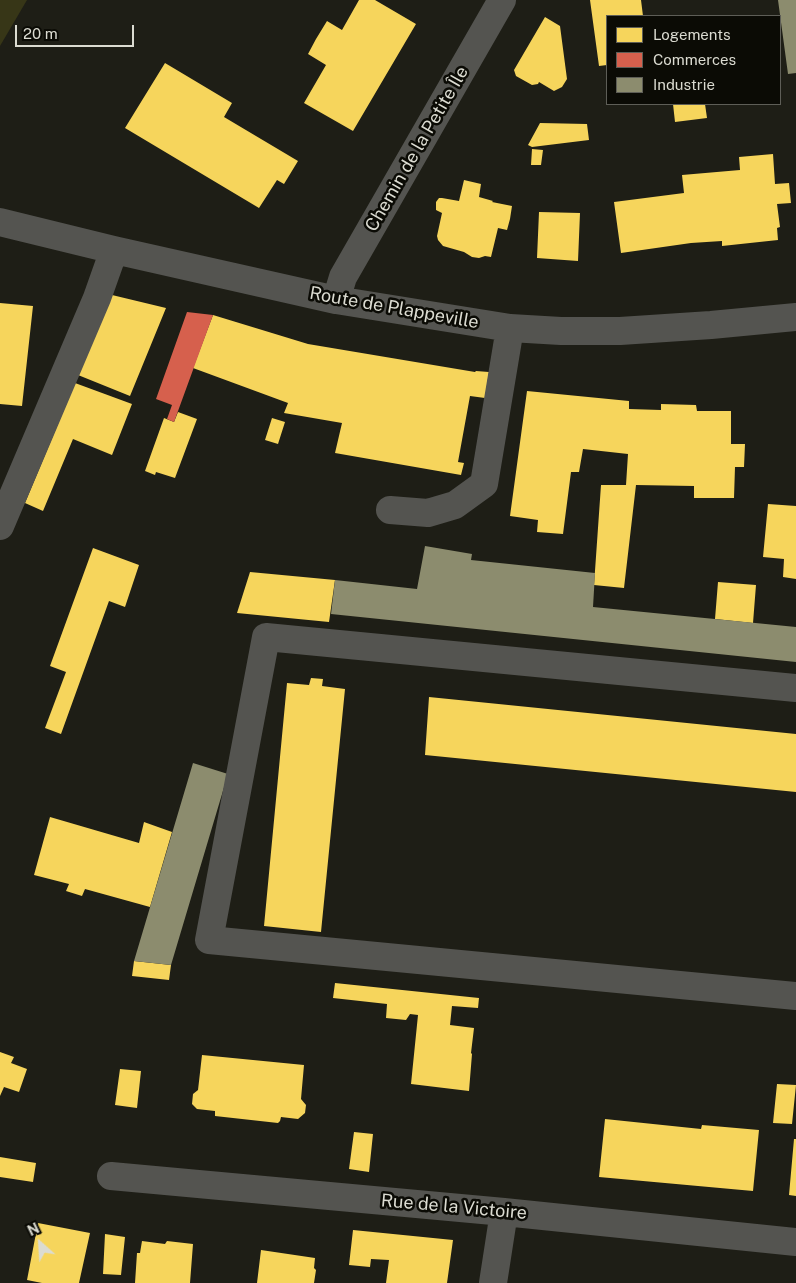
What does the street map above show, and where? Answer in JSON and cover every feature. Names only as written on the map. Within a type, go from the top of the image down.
[{"type":"street","name":"Chemin de la Petite Île","points":[[336,300],[343,277],[502,0]]},
{"type":"street","name":"Route de Plappeville","points":[[0,222],[336,300],[510,328],[561,331],[620,331],[796,317]]},
{"type":"street","points":[[0,526],[97,298],[114,250]]},
{"type":"street","points":[[390,510],[428,513],[455,505],[484,484],[510,328]]},
{"type":"street","points":[[796,688],[266,637],[209,940],[796,996]]},
{"type":"street","name":"Rue de la Victoire","points":[[111,1176],[504,1212],[796,1242]]},
{"type":"street","points":[[493,1283],[504,1212]]},
{"type":"shaded area","points":[[0,0],[27,0],[0,46]]},
{"type":"building: Logements","points":[[359,0],[375,0],[416,24],[353,131],[304,103],[326,65],[308,54],[316,39],[327,21],[342,30]]},
{"type":"building: Logements","points":[[590,0],[641,0],[643,15],[606,15],[606,65],[599,66]]},
{"type":"building: Logements","points":[[545,17],[560,26],[567,79],[562,87],[554,91],[539,82],[532,85],[516,76],[514,70]]},
{"type":"building: Logements","points":[[165,63],[232,103],[224,117],[298,161],[284,184],[277,180],[259,208],[125,128]]},
{"type":"building: Logements","points":[[673,105],[705,105],[707,118],[675,122]]},
{"type":"building: Logements","points":[[540,123],[587,124],[589,140],[532,147],[528,145]]},
{"type":"building: Logements","points":[[532,149],[543,150],[541,165],[531,165]]},
{"type":"building: Logements","points":[[773,154],[775,184],[789,183],[791,203],[777,204],[780,227],[777,228],[778,240],[722,246],[722,241],[691,243],[621,253],[614,202],[684,193],[682,175],[740,170],[739,157]]},
{"type":"building: Logements","points":[[464,180],[481,184],[479,197],[512,206],[507,230],[498,228],[491,257],[472,257],[464,252],[443,246],[438,240],[437,236],[442,213],[436,210],[436,202],[439,198],[459,201]]},
{"type":"building: Logements","points":[[539,212],[580,213],[578,261],[537,258]]},
{"type":"building: Logements","points":[[112,295],[166,308],[130,396],[78,375]]},
{"type":"building: Logements","points":[[0,303],[33,306],[22,406],[0,404]]},
{"type":"building: Logements","points":[[213,315],[308,344],[475,372],[489,372],[485,398],[470,396],[458,462],[464,463],[461,475],[335,453],[342,423],[284,413],[288,403],[193,368]]},
{"type":"building: Logements","points":[[75,383],[132,404],[112,455],[73,439],[43,511],[25,503]]},
{"type":"building: Logements","points":[[527,391],[629,401],[629,409],[661,410],[661,404],[696,405],[697,411],[731,411],[731,444],[745,444],[744,467],[735,467],[734,498],[694,498],[694,486],[636,485],[624,588],[594,585],[601,485],[626,485],[628,454],[583,449],[579,472],[571,472],[563,534],[537,532],[538,520],[510,516]]},
{"type":"building: Logements","points":[[178,412],[197,419],[175,478],[156,472],[155,475],[145,471],[164,418],[174,422]]},
{"type":"building: Logements","points":[[272,418],[285,422],[278,444],[265,440]]},
{"type":"building: Logements","points":[[768,504],[796,506],[796,579],[783,577],[784,559],[763,557]]},
{"type":"building: Logements","points":[[93,548],[139,565],[125,607],[109,601],[61,734],[45,728],[66,672],[50,666]]},
{"type":"building: Logements","points":[[250,572],[335,580],[329,622],[237,613]]},
{"type":"building: Logements","points":[[718,582],[756,585],[753,623],[715,619]]},
{"type":"building: Logements","points":[[311,678],[323,679],[322,686],[345,689],[321,932],[264,926],[287,683],[309,685]]},
{"type":"building: Logements","points":[[429,697],[796,734],[796,792],[425,755]]},
{"type":"building: Logements","points":[[50,817],[139,843],[144,822],[172,832],[150,907],[85,889],[82,896],[66,891],[69,884],[34,875]]},
{"type":"building: Logements","points":[[134,961],[171,965],[169,980],[132,976]]},
{"type":"building: Logements","points":[[335,983],[479,998],[478,1008],[452,1006],[450,1025],[474,1028],[469,1091],[411,1084],[418,1015],[410,1014],[406,1020],[386,1018],[387,1004],[333,998]]},
{"type":"building: Logements","points":[[0,1052],[14,1057],[11,1063],[27,1069],[19,1092],[4,1087],[0,1096]]},
{"type":"building: Logements","points":[[202,1055],[304,1065],[301,1099],[306,1105],[305,1113],[298,1119],[281,1117],[278,1123],[215,1116],[215,1111],[197,1109],[192,1104],[193,1094],[198,1090]]},
{"type":"building: Logements","points":[[120,1069],[141,1071],[137,1108],[115,1105]]},
{"type":"building: Logements","points":[[777,1084],[796,1085],[792,1124],[773,1123]]},
{"type":"building: Logements","points":[[605,1119],[701,1129],[702,1125],[759,1130],[753,1191],[599,1177]]},
{"type":"building: Logements","points":[[354,1132],[373,1134],[369,1172],[349,1169]]},
{"type":"building: Logements","points":[[794,1139],[796,1139],[796,1196],[789,1195]]},
{"type":"building: Logements","points":[[0,1157],[36,1163],[33,1182],[0,1177]]},
{"type":"building: Logements","points":[[38,1223],[90,1233],[79,1283],[42,1283],[27,1280]]},
{"type":"building: Logements","points":[[353,1230],[453,1240],[447,1283],[386,1283],[389,1260],[371,1259],[370,1267],[349,1265]]},
{"type":"building: Logements","points":[[105,1234],[125,1237],[121,1275],[103,1274]]},
{"type":"building: Logements","points":[[142,1241],[165,1244],[167,1241],[193,1244],[190,1283],[135,1283],[137,1253],[140,1253]]},
{"type":"building: Logements","points":[[261,1250],[315,1258],[314,1283],[257,1283]]},
{"type":"building: Commerces","points":[[187,312],[213,315],[174,422],[167,419],[172,405],[156,399]]},
{"type":"building: Industrie","points":[[778,0],[796,0],[796,73],[788,74]]},
{"type":"building: Industrie","points":[[425,546],[472,554],[471,560],[595,573],[593,607],[796,627],[796,662],[331,614],[335,580],[417,589]]},
{"type":"building: Industrie","points":[[193,763],[228,774],[171,965],[134,961]]}]
